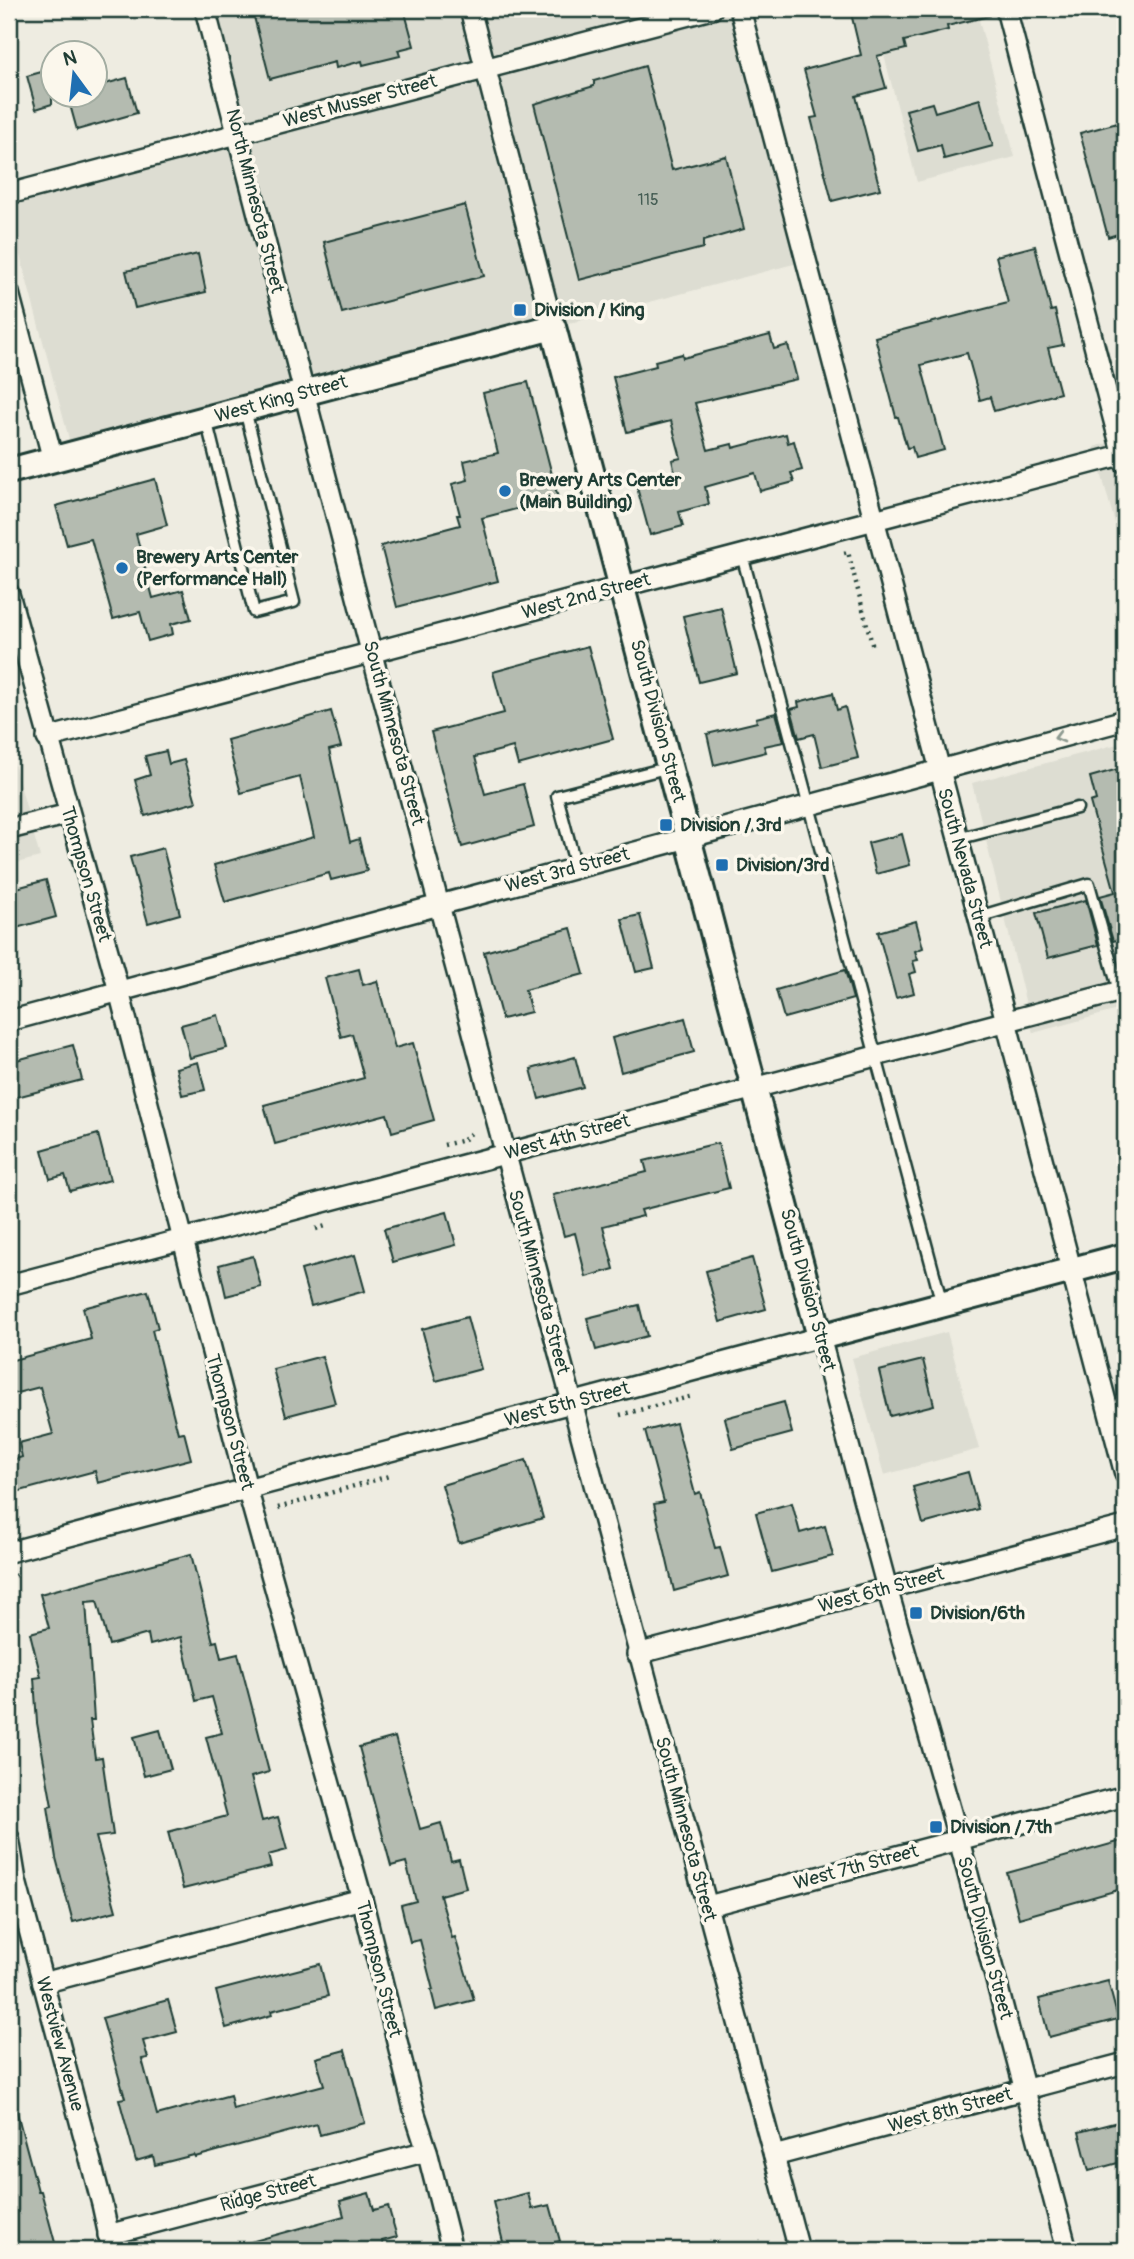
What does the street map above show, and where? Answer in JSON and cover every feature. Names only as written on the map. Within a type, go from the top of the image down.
[{"type":"street","name":"North Minnesota Street","points":[[205,9],[305,393]]},
{"type":"street","points":[[470,9],[553,327]]},
{"type":"street","name":"West Musser Street","points":[[9,194],[712,9]]},
{"type":"street","name":"South Nevada Street","points":[[740,9],[1125,1474]]},
{"type":"street","points":[[1006,9],[1124,457]]},
{"type":"street","points":[[9,293],[52,460]]},
{"type":"street","name":"West King Street","points":[[9,471],[553,327]]},
{"type":"street","name":"South Division Street","points":[[553,327],[887,1588],[959,1840],[1067,2250]]},
{"type":"street","name":"South Minnesota Street","points":[[305,393],[571,1403],[799,2250]]},
{"type":"street","name":"West 2nd Street","points":[[47,738],[874,520],[1124,457]]},
{"type":"street","name":"Thompson Street","points":[[9,594],[119,991],[247,1488],[362,1899],[452,2250]]},
{"type":"street","name":"West 3rd Street","points":[[9,1021],[1125,720]]},
{"type":"street","points":[[9,829],[69,814]]},
{"type":"street","name":"West 4th Street","points":[[9,1285],[1122,991]]},
{"type":"street","name":"West 5th Street","points":[[9,1552],[1125,1256]]},
{"type":"street","name":"West 6th Street","points":[[638,1654],[1125,1526]]},
{"type":"street","name":"West 7th Street","points":[[708,1906],[1125,1796]]},
{"type":"street","name":"Westview Avenue","points":[[9,1838],[11,1865],[102,2204],[110,2243]]},
{"type":"street","points":[[43,1983],[362,1899]]},
{"type":"street","name":"West 8th Street","points":[[774,2156],[1125,2063]]},
{"type":"street","name":"Ridge Street","points":[[110,2243],[427,2151]]},
{"type":"lane","points":[[206,419],[254,612],[294,602],[245,409]]},
{"type":"lane","points":[[742,555],[943,1304]]},
{"type":"lane","points":[[576,867],[557,796],[671,767]]},
{"type":"lane","points":[[957,839],[1077,808]]},
{"type":"lane","points":[[978,917],[1089,884],[1122,991]]},
{"type":"path","points":[[835,555],[848,552],[873,648]]},
{"type":"path","points":[[441,1146],[464,1140],[472,1132]]},
{"type":"path","points":[[610,1418],[693,1396]]},
{"type":"path","points":[[278,1508],[391,1475]]},
{"type":"shaded area","points":[[205,9],[740,9],[805,261],[73,454],[13,229],[9,198],[238,133]]},
{"type":"shaded area","points":[[872,9],[976,9],[1015,157],[917,182]]},
{"type":"shaded area","points":[[1125,438],[1125,560],[1094,447]]},
{"type":"shaded area","points":[[1125,742],[1125,1008],[1033,1033],[972,783]]},
{"type":"shaded area","points":[[9,745],[40,857],[9,865]]},
{"type":"shaded area","points":[[947,1332],[979,1449],[884,1475],[852,1358]]},
{"type":"building","points":[[252,9],[404,9],[414,46],[398,50],[400,56],[363,65],[362,61],[336,68],[335,62],[270,79]]},
{"type":"building","points":[[850,9],[988,9],[989,16],[947,26],[948,30],[904,41],[906,49],[877,56],[886,88],[856,96],[880,189],[832,201],[811,118],[817,117],[804,70],[861,55]]},
{"type":"building","points":[[645,66],[672,170],[726,156],[744,229],[703,241],[703,248],[579,280],[534,104],[594,86],[594,81]]},
{"type":"building","points":[[38,73],[39,108],[36,109],[27,76]]},
{"type":"building","points":[[127,78],[137,113],[77,130],[71,108],[108,108],[108,83]]},
{"type":"building","points":[[980,99],[993,146],[944,159],[941,145],[918,151],[906,110],[932,103],[935,112]]},
{"type":"building","points":[[1125,121],[1125,232],[1108,237],[1080,133]]},
{"type":"building","points":[[465,205],[484,276],[342,313],[324,242]]},
{"type":"building","points":[[1035,246],[1051,311],[1055,310],[1063,345],[1048,348],[1060,393],[994,411],[990,397],[980,400],[967,353],[921,365],[944,450],[915,458],[912,447],[907,448],[896,417],[875,337],[1008,303],[996,256]]},
{"type":"building","points":[[198,254],[206,292],[135,308],[126,271]]},
{"type":"building","points":[[770,335],[774,349],[788,345],[797,379],[695,403],[708,450],[732,444],[733,448],[786,434],[788,443],[794,441],[802,470],[791,473],[794,482],[760,491],[755,473],[705,487],[709,504],[679,512],[683,526],[650,535],[636,484],[675,473],[672,460],[681,458],[671,421],[627,432],[613,377],[656,366],[655,361],[682,354],[683,358]]},
{"type":"building","name":"Brewery Arts Center (Main Building)","points":[[528,382],[558,498],[482,518],[498,581],[397,607],[381,546],[460,525],[452,484],[468,480],[464,461],[498,453],[483,393]]},
{"type":"building","name":"Brewery Arts Center (Performance Hall)","points":[[155,479],[167,525],[136,534],[153,598],[183,590],[191,619],[171,624],[173,634],[148,641],[140,612],[113,619],[91,539],[67,545],[56,506]]},
{"type":"building","points":[[721,607],[737,673],[699,682],[683,616]]},
{"type":"building","points":[[588,646],[613,739],[518,765],[513,747],[475,757],[485,794],[523,784],[534,827],[462,847],[431,732],[504,713],[493,672]]},
{"type":"building","points":[[833,693],[837,710],[845,707],[858,758],[822,767],[814,734],[799,738],[791,709],[799,707],[798,702]]},
{"type":"building","points":[[331,711],[341,747],[329,750],[350,842],[359,839],[367,871],[331,880],[329,873],[225,902],[214,865],[314,837],[300,777],[241,793],[227,740]]},
{"type":"building","points":[[776,713],[784,742],[764,746],[766,752],[714,765],[707,734],[757,722],[756,718]]},
{"type":"building","points":[[166,751],[169,764],[184,760],[196,802],[145,816],[135,780],[150,775],[145,756]]},
{"type":"building","points":[[1125,767],[1125,938],[1113,941],[1100,896],[1115,892],[1090,802],[1096,800],[1090,777]]},
{"type":"building","points":[[902,834],[910,865],[876,874],[868,843]]},
{"type":"building","points":[[163,848],[180,914],[148,923],[130,857]]},
{"type":"building","points":[[46,880],[56,917],[9,930],[9,890]]},
{"type":"building","points":[[1086,900],[1098,945],[1048,958],[1036,913]]},
{"type":"building","points":[[640,915],[654,968],[636,972],[622,919]]},
{"type":"building","points":[[916,921],[923,948],[915,951],[918,960],[913,961],[916,972],[909,974],[914,993],[896,998],[878,932]]},
{"type":"building","points":[[571,928],[584,974],[525,990],[531,1012],[502,1019],[484,952]]},
{"type":"building","points":[[359,969],[363,985],[377,981],[395,1048],[413,1043],[434,1120],[392,1132],[387,1114],[275,1144],[264,1105],[364,1078],[352,1034],[341,1037],[325,978]]},
{"type":"building","points":[[845,970],[853,999],[784,1018],[776,990]]},
{"type":"building","points":[[218,1015],[227,1048],[190,1058],[181,1025]]},
{"type":"building","points":[[685,1018],[694,1052],[621,1072],[612,1038]]},
{"type":"building","points":[[73,1045],[82,1080],[9,1099],[9,1062]]},
{"type":"building","points":[[575,1057],[583,1087],[539,1099],[531,1069]]},
{"type":"building","points":[[198,1062],[205,1090],[182,1095],[176,1068]]},
{"type":"building","points":[[98,1134],[110,1180],[70,1191],[65,1175],[50,1179],[42,1150]]},
{"type":"building","points":[[718,1143],[729,1188],[641,1210],[643,1216],[603,1226],[614,1269],[586,1277],[575,1233],[564,1236],[553,1195],[647,1172],[644,1161]]},
{"type":"building","points":[[447,1212],[456,1245],[393,1262],[384,1229]]},
{"type":"building","points":[[355,1255],[365,1291],[311,1306],[301,1270]]},
{"type":"building","points":[[253,1256],[261,1287],[226,1296],[219,1265]]},
{"type":"building","points":[[752,1258],[766,1309],[720,1322],[706,1271]]},
{"type":"building","points":[[148,1291],[158,1328],[152,1330],[178,1433],[184,1432],[191,1459],[98,1483],[95,1471],[9,1494],[9,1461],[22,1457],[19,1443],[53,1434],[40,1387],[9,1395],[9,1361],[91,1339],[83,1308]]},
{"type":"building","points":[[639,1305],[647,1336],[596,1350],[587,1318]]},
{"type":"building","points":[[467,1317],[481,1369],[436,1381],[422,1329]]},
{"type":"building","points":[[322,1356],[335,1403],[286,1416],[273,1369]]},
{"type":"building","points":[[923,1360],[934,1405],[890,1416],[879,1371]]},
{"type":"building","points":[[784,1402],[792,1433],[733,1449],[725,1418]]},
{"type":"building","points":[[676,1423],[695,1494],[700,1492],[715,1548],[720,1547],[728,1576],[674,1591],[654,1504],[664,1502],[645,1431]]},
{"type":"building","points":[[526,1460],[543,1518],[459,1543],[442,1485]]},
{"type":"building","points":[[968,1472],[978,1509],[923,1524],[913,1487]]},
{"type":"building","points":[[792,1503],[800,1533],[825,1526],[833,1556],[772,1572],[756,1513]]},
{"type":"building","points":[[191,1554],[213,1642],[217,1641],[221,1658],[238,1654],[269,1772],[251,1777],[262,1821],[278,1817],[287,1850],[268,1855],[271,1867],[183,1889],[168,1832],[227,1816],[206,1737],[222,1733],[212,1697],[196,1701],[181,1637],[150,1645],[148,1634],[109,1645],[97,1601],[86,1602],[94,1720],[90,1720],[95,1758],[102,1757],[113,1835],[96,1837],[116,1911],[73,1922],[56,1858],[48,1807],[52,1806],[37,1723],[34,1678],[41,1677],[30,1633],[49,1628],[40,1594]]},
{"type":"building","points":[[160,1730],[171,1769],[144,1776],[134,1737]]},
{"type":"building","points":[[395,1737],[420,1829],[441,1823],[451,1861],[459,1859],[466,1888],[440,1895],[474,2000],[436,2010],[420,1940],[410,1942],[401,1905],[416,1901],[406,1862],[391,1866],[359,1747]]},
{"type":"building","points":[[1125,1840],[1125,1888],[1019,1918],[1007,1873]]},
{"type":"building","points":[[320,1964],[328,1996],[271,2011],[272,2015],[226,2028],[216,1991]]},
{"type":"building","points":[[1108,1981],[1118,2019],[1049,2037],[1039,1999]]},
{"type":"building","points":[[168,2000],[177,2032],[143,2041],[148,2058],[142,2059],[157,2115],[230,2095],[233,2109],[324,2085],[316,2058],[345,2050],[365,2123],[320,2135],[317,2124],[155,2165],[153,2156],[136,2161],[119,2099],[125,2098],[102,2018]]},
{"type":"building","points":[[15,2105],[57,2250],[17,2250],[9,2219],[9,2106]]},
{"type":"building","points":[[1125,2120],[1125,2161],[1089,2171],[1079,2132]]},
{"type":"building","points":[[369,2193],[374,2210],[388,2206],[397,2237],[382,2241],[384,2250],[243,2250],[243,2244],[344,2216],[340,2201]]},
{"type":"building","points":[[528,2193],[532,2209],[550,2205],[560,2241],[525,2250],[505,2250],[493,2202]]},
{"type":"place","name":"Division / King","points":[[520,310]]},
{"type":"place","name":"Brewery Arts Center (Main Building)","points":[[505,491]]},
{"type":"place","name":"Brewery Arts Center (Performance Hall)","points":[[122,568]]},
{"type":"place","name":"Division / 3rd","points":[[666,825]]},
{"type":"place","name":"Division/3rd","points":[[722,865]]},
{"type":"place","name":"Division/6th","points":[[916,1613]]},
{"type":"place","name":"Division / 7th","points":[[936,1827]]}]
